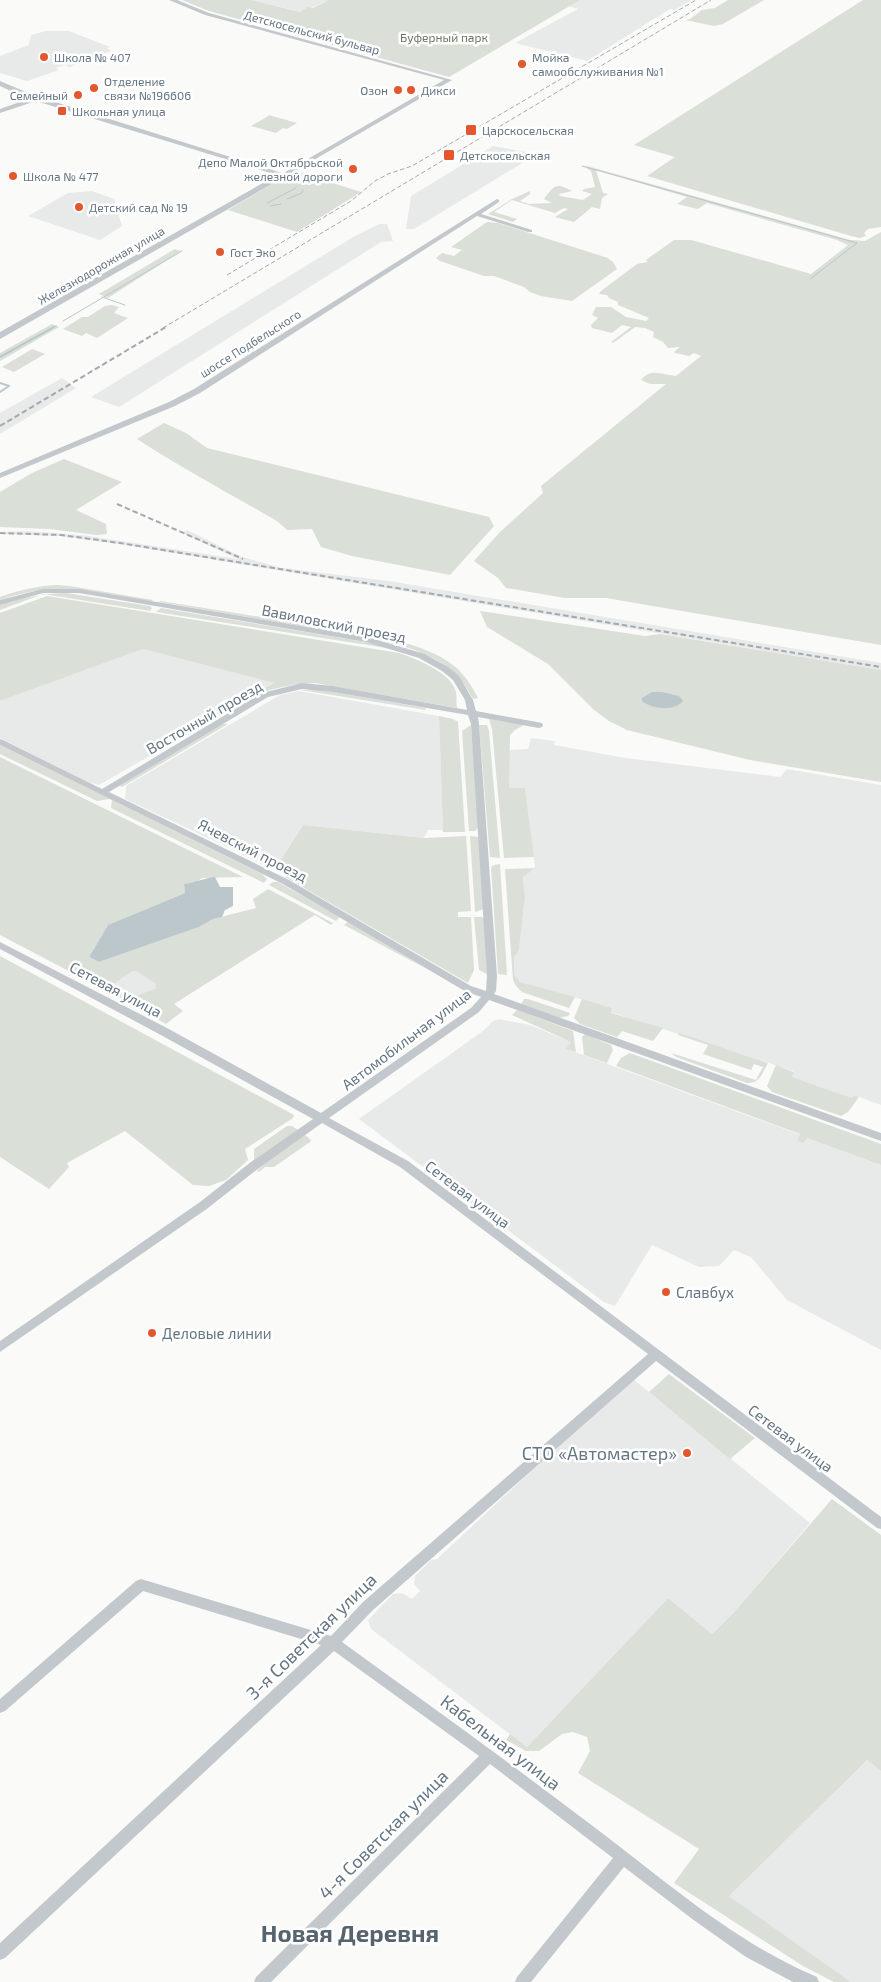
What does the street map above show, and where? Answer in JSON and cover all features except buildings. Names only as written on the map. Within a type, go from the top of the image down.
[{"type":"street","name":"Детскосельский бульвар","points":[[172,0],[207,14],[449,80]]},
{"type":"street","name":"Железнодорожная улица","points":[[0,336],[449,80]]},
{"type":"street","points":[[0,83],[35,99],[284,175]]},
{"type":"street","points":[[0,111],[35,99]]},
{"type":"street","name":"шоссе Подбельского","points":[[0,476],[172,404],[497,201]]},
{"type":"street","points":[[476,214],[530,230]]},
{"type":"street","name":"Вавиловский проезд","points":[[0,603],[43,591],[79,591],[367,640],[422,656],[445,668],[464,689],[474,714],[486,862],[492,976],[491,991],[487,996]]},
{"type":"street","name":"Восточный проезд","points":[[103,792],[265,695],[302,686],[317,686],[539,724]]},
{"type":"street","name":"Ячевский проезд","points":[[0,742],[286,882],[467,988],[487,996]]},
{"type":"street","name":"Сетевая улица","points":[[0,945],[163,1031],[404,1164],[881,1524]]},
{"type":"street","name":"Автомобильная улица","points":[[0,1347],[211,1200],[255,1165],[476,1010],[487,996],[881,1137]]},
{"type":"street","name":"3-я Советская улица","points":[[0,1953],[334,1643],[368,1606],[655,1355]]},
{"type":"street","name":"Кабельная улица","points":[[0,1707],[141,1585],[334,1643],[489,1754],[751,1952],[792,1979],[812,1982]]},
{"type":"street","name":"4-я Советская улица","points":[[261,1982],[489,1754]]},
{"type":"street","points":[[522,1982],[623,1857]]},
{"type":"shaded area","points":[[252,0],[329,0],[301,12]]},
{"type":"shaded area","points":[[580,0],[691,0],[675,10],[670,9],[587,61],[515,43],[578,9],[568,6]]},
{"type":"shaded area","name":"Школа № 407","points":[[46,31],[69,31],[110,47],[107,48],[111,51],[70,67],[65,65],[56,68],[59,70],[27,81],[0,73],[0,56],[29,45],[31,35]]},
{"type":"shaded area","points":[[493,146],[537,154],[414,229],[406,229],[411,196]]},
{"type":"shaded area","name":"Детский сад № 19","points":[[92,191],[114,199],[122,226],[100,240],[28,216],[68,193]]},
{"type":"shaded area","points":[[379,224],[387,224],[393,241],[381,242],[119,407],[91,397],[355,236]]},
{"type":"shaded area","points":[[62,378],[76,388],[0,434],[0,413]]},
{"type":"shaded area","points":[[187,530],[242,557],[282,568],[389,581],[881,663],[881,670],[119,544],[60,536],[0,534],[0,532],[27,531],[82,535],[238,559],[182,533]]},
{"type":"shaded area","points":[[143,649],[274,683],[248,698],[238,700],[228,698],[219,703],[223,708],[221,715],[99,785],[88,782],[0,738],[0,701]]},
{"type":"shaded area","points":[[299,691],[439,716],[443,830],[428,830],[424,838],[303,825],[274,870],[241,854],[243,851],[237,848],[234,850],[125,799],[126,786],[280,695]]},
{"type":"shaded area","points":[[652,692],[679,696],[683,701],[669,708],[651,706],[642,701],[642,698]]},
{"type":"shaded area","points":[[531,738],[555,741],[554,745],[626,758],[780,777],[787,769],[881,785],[881,1105],[854,1095],[852,1098],[792,1077],[794,1071],[610,1012],[612,1008],[520,982],[516,979],[514,975],[514,958],[519,948],[525,898],[523,877],[535,867],[525,788],[509,788],[509,750],[528,749]]},
{"type":"shaded area","points":[[215,877],[220,887],[233,887],[233,906],[225,910],[222,917],[99,962],[89,957],[108,925],[185,893],[184,884]]},
{"type":"shaded area","points":[[133,971],[156,984],[156,988],[133,997],[114,995],[105,990]]},
{"type":"shaded area","points":[[499,1019],[530,1025],[571,1042],[567,1049],[801,1135],[797,1140],[807,1138],[881,1165],[881,1350],[787,1300],[751,1257],[734,1250],[719,1266],[699,1267],[652,1245],[615,1306],[604,1302],[359,1119],[483,1031],[493,1021]]},
{"type":"shaded area","points":[[634,1380],[810,1523],[735,1611],[712,1634],[668,1598],[527,1747],[371,1629],[368,1620],[393,1594],[402,1593],[412,1599],[420,1591],[414,1584],[415,1576],[431,1560],[437,1559],[542,1461]]},
{"type":"shaded area","points":[[867,1760],[881,1771],[881,1982],[851,1982],[729,1896]]},
{"type":"green space","name":"Буферный парк","points":[[182,0],[252,0],[300,12],[308,7],[313,8],[329,0],[580,0],[449,77],[209,11]]},
{"type":"green space","points":[[728,0],[764,0],[723,24],[714,26],[685,20],[690,19],[702,10],[715,8]]},
{"type":"green space","points":[[863,0],[881,0],[881,227],[868,229],[864,233],[866,236],[860,238],[647,176],[675,157],[634,145]]},
{"type":"green space","points":[[270,115],[297,123],[287,129],[283,128],[276,133],[251,126]]},
{"type":"green space","points":[[587,166],[850,240],[865,241],[881,232],[881,645],[606,598],[565,598],[506,588],[498,578],[474,561],[500,532],[543,493],[541,486],[666,384],[650,384],[641,380],[645,376],[657,373],[676,376],[701,356],[694,353],[689,356],[675,353],[680,347],[668,348],[663,342],[653,337],[654,332],[645,328],[635,327],[613,343],[611,342],[631,327],[622,325],[612,333],[592,328],[591,325],[598,318],[592,315],[596,307],[611,307],[626,317],[646,321],[649,318],[618,305],[618,302],[607,295],[599,294],[601,291],[637,264],[648,262],[646,260],[674,240],[691,240],[811,274],[848,245],[837,240],[707,203],[698,209],[677,204],[687,197],[596,170],[603,193],[608,194],[602,198],[600,209],[592,207],[574,222],[555,217],[568,209],[564,208],[555,213],[512,200],[494,212],[517,219],[513,222],[488,214],[512,199],[530,191],[530,194],[520,201],[529,204],[552,203],[544,199],[556,186],[572,191],[559,194],[560,196],[583,200],[592,194],[582,191],[595,187],[591,171],[586,168]]},
{"type":"green space","points":[[295,171],[361,192],[297,232],[228,210]]},
{"type":"green space","points":[[487,222],[498,223],[608,258],[617,269],[572,301],[541,296],[530,292],[524,287],[494,276],[484,276],[436,258],[442,253],[454,256],[462,250],[451,247]]},
{"type":"green space","points":[[175,249],[181,251],[108,298],[99,294]]},
{"type":"green space","points":[[105,306],[119,307],[114,313],[128,318],[97,338],[86,333],[82,336],[63,329],[82,317],[88,317]]},
{"type":"green space","points":[[52,324],[59,327],[0,361],[0,353]]},
{"type":"green space","points":[[32,349],[45,354],[14,372],[2,367]]},
{"type":"green space","points":[[164,423],[186,433],[207,448],[489,517],[494,526],[450,575],[352,556],[321,547],[312,529],[287,530],[277,521],[137,439]]},
{"type":"green space","points":[[64,459],[122,482],[76,510],[106,524],[107,534],[97,535],[49,529],[0,527],[0,492],[32,473]]},
{"type":"green space","points":[[57,585],[153,600],[151,602],[93,592],[58,589],[40,590],[0,600],[0,597],[21,590]]},
{"type":"green space","points":[[66,593],[150,606],[152,608],[150,611],[45,594]]},
{"type":"green space","points":[[40,595],[0,610],[0,605]]},
{"type":"green space","points":[[47,596],[399,653],[432,667],[447,678],[456,692],[457,708],[315,683],[297,684],[269,690],[240,705],[227,699],[243,700],[274,683],[143,649],[0,701],[0,613]]},
{"type":"green space","points":[[160,601],[395,640],[426,650],[453,665],[471,685],[478,698],[473,699],[465,685],[444,665],[432,657],[405,647],[375,639]]},
{"type":"green space","points":[[161,608],[366,642],[393,649],[156,612]]},
{"type":"green space","points":[[480,611],[645,636],[660,634],[881,670],[881,782],[750,760],[627,730],[609,721],[594,710],[548,664],[487,627]]},
{"type":"green space","points":[[301,690],[322,690],[425,708],[426,710]]},
{"type":"green space","points":[[439,716],[458,722],[465,832],[443,832]]},
{"type":"green space","points":[[489,719],[524,725],[510,735],[509,788],[525,788],[534,857],[504,858],[492,729]]},
{"type":"green space","points":[[221,724],[228,724],[122,787],[119,786]]},
{"type":"green space","points":[[471,725],[479,827],[475,831],[469,831],[462,731]]},
{"type":"green space","points":[[479,725],[487,725],[489,731],[500,858],[490,857]]},
{"type":"green space","points":[[0,745],[110,799],[97,801],[0,754]]},
{"type":"green space","points":[[0,757],[243,877],[202,878],[194,884],[184,884],[185,893],[108,925],[89,957],[99,962],[199,927],[213,919],[256,908],[253,899],[268,889],[333,923],[331,925],[315,915],[174,1004],[183,1011],[166,1024],[114,995],[133,997],[156,988],[156,984],[136,971],[133,971],[105,990],[0,935]]},
{"type":"green space","points":[[112,800],[262,874],[267,879],[264,883],[111,808]]},
{"type":"green space","points":[[303,825],[424,838],[466,836],[471,911],[458,912],[458,917],[471,917],[474,970],[468,983],[285,877],[295,869],[280,861]]},
{"type":"green space","points":[[470,836],[479,837],[484,909],[475,912]]},
{"type":"green space","points":[[500,864],[507,975],[498,974],[491,867]]},
{"type":"green space","points":[[535,868],[523,877],[525,897],[519,949],[514,958],[514,975],[520,982],[575,997],[569,1008],[522,992],[513,980],[505,869]]},
{"type":"green space","points":[[273,882],[278,882],[340,917],[336,921],[269,885]]},
{"type":"green space","points":[[474,917],[482,917],[485,920],[487,974],[479,970]]},
{"type":"green space","points":[[348,922],[425,968],[344,925]]},
{"type":"green space","points":[[0,956],[294,1115],[293,1118],[245,1149],[248,1160],[226,1180],[209,1186],[193,1185],[125,1131],[67,1163],[69,1167],[49,1189],[0,1157]]},
{"type":"green space","points":[[524,999],[570,1013],[568,1016],[559,1018],[521,1004]]},
{"type":"green space","points":[[582,999],[612,1008],[611,1013],[663,1028],[653,1041],[622,1031],[617,1037],[580,1024],[574,1018]]},
{"type":"green space","points":[[517,1010],[573,1031],[576,1052],[566,1049],[571,1042],[512,1015]]},
{"type":"green space","points":[[679,1033],[768,1063],[758,1080],[747,1083],[676,1057],[671,1053],[756,1080],[763,1067],[754,1064],[751,1070],[703,1054],[708,1045],[678,1035]]},
{"type":"green space","points":[[585,1034],[611,1045],[613,1050],[607,1063],[584,1055],[582,1037]]},
{"type":"green space","points":[[630,1053],[881,1144],[881,1165],[807,1138],[803,1143],[797,1141],[800,1134],[616,1066],[621,1058]]},
{"type":"green space","points":[[776,1065],[794,1072],[792,1077],[852,1098],[854,1095],[859,1097],[848,1112],[841,1116],[772,1092],[767,1086]]},
{"type":"green space","points":[[287,1126],[292,1126],[298,1130],[254,1160],[254,1149]]},
{"type":"green space","points":[[305,1135],[311,1140],[310,1142],[274,1167],[265,1167],[259,1172],[257,1171],[265,1163]]},
{"type":"green space","points":[[669,1374],[755,1438],[730,1459],[649,1392]]},
{"type":"green space","points":[[832,1499],[881,1535],[881,1771],[867,1760],[729,1896],[851,1982],[834,1982],[803,1966],[674,1883],[699,1849],[578,1773],[590,1751],[587,1737],[573,1732],[562,1734],[539,1751],[526,1751],[506,1740],[510,1734],[527,1747],[668,1598],[712,1634],[735,1611]]},
{"type":"waterway","points":[[582,166],[857,243],[810,279]]},
{"type":"waterway","points":[[267,203],[296,188]]},
{"type":"waterway","points":[[287,199],[302,193],[303,190]]},
{"type":"waterway","points":[[270,206],[281,204]]},
{"type":"waterway","points":[[103,297],[182,251]]},
{"type":"waterway","points":[[63,321],[103,297]]},
{"type":"waterway","points":[[103,297],[125,305]]},
{"type":"waterway","points":[[0,357],[54,327]]},
{"type":"waterway","points":[[0,383],[9,386],[0,392]]},
{"type":"railway","points":[[227,275],[351,201],[375,181],[388,174],[412,166],[696,0]]},
{"type":"railway","points":[[163,328],[711,0]]},
{"type":"railway","points":[[0,426],[166,327]]},
{"type":"railway","points":[[117,504],[243,559]]},
{"type":"railway","points":[[0,533],[61,535],[120,543],[881,667]]},
{"type":"place","name":"Школа № 407","points":[[44,57]]},
{"type":"place","name":"Мойка самообслуживания №1","points":[[522,64]]},
{"type":"place","name":"Отделение связи №196606","points":[[94,88]]},
{"type":"place","name":"Озон","points":[[398,90]]},
{"type":"place","name":"Дикси","points":[[411,90]]},
{"type":"place","name":"Семейный","points":[[78,95]]},
{"type":"place","name":"Школьная улица","points":[[62,111]]},
{"type":"place","name":"Царскосельская","points":[[471,130]]},
{"type":"place","name":"Детскосельская","points":[[449,155]]},
{"type":"place","name":"Депо Малой Октябрьской железной дороги","points":[[353,169]]},
{"type":"place","name":"Школа № 477","points":[[13,176]]},
{"type":"place","name":"Детский сад № 19","points":[[79,207]]},
{"type":"place","name":"Гост Эко","points":[[220,252]]},
{"type":"place","name":"Славбух","points":[[666,1292]]},
{"type":"place","name":"Деловые линии","points":[[152,1333]]},
{"type":"place","name":"СТО «Автомастер»","points":[[687,1453]]},
{"type":"district","name":"Новая Деревня","points":[[350,1932]]}]
